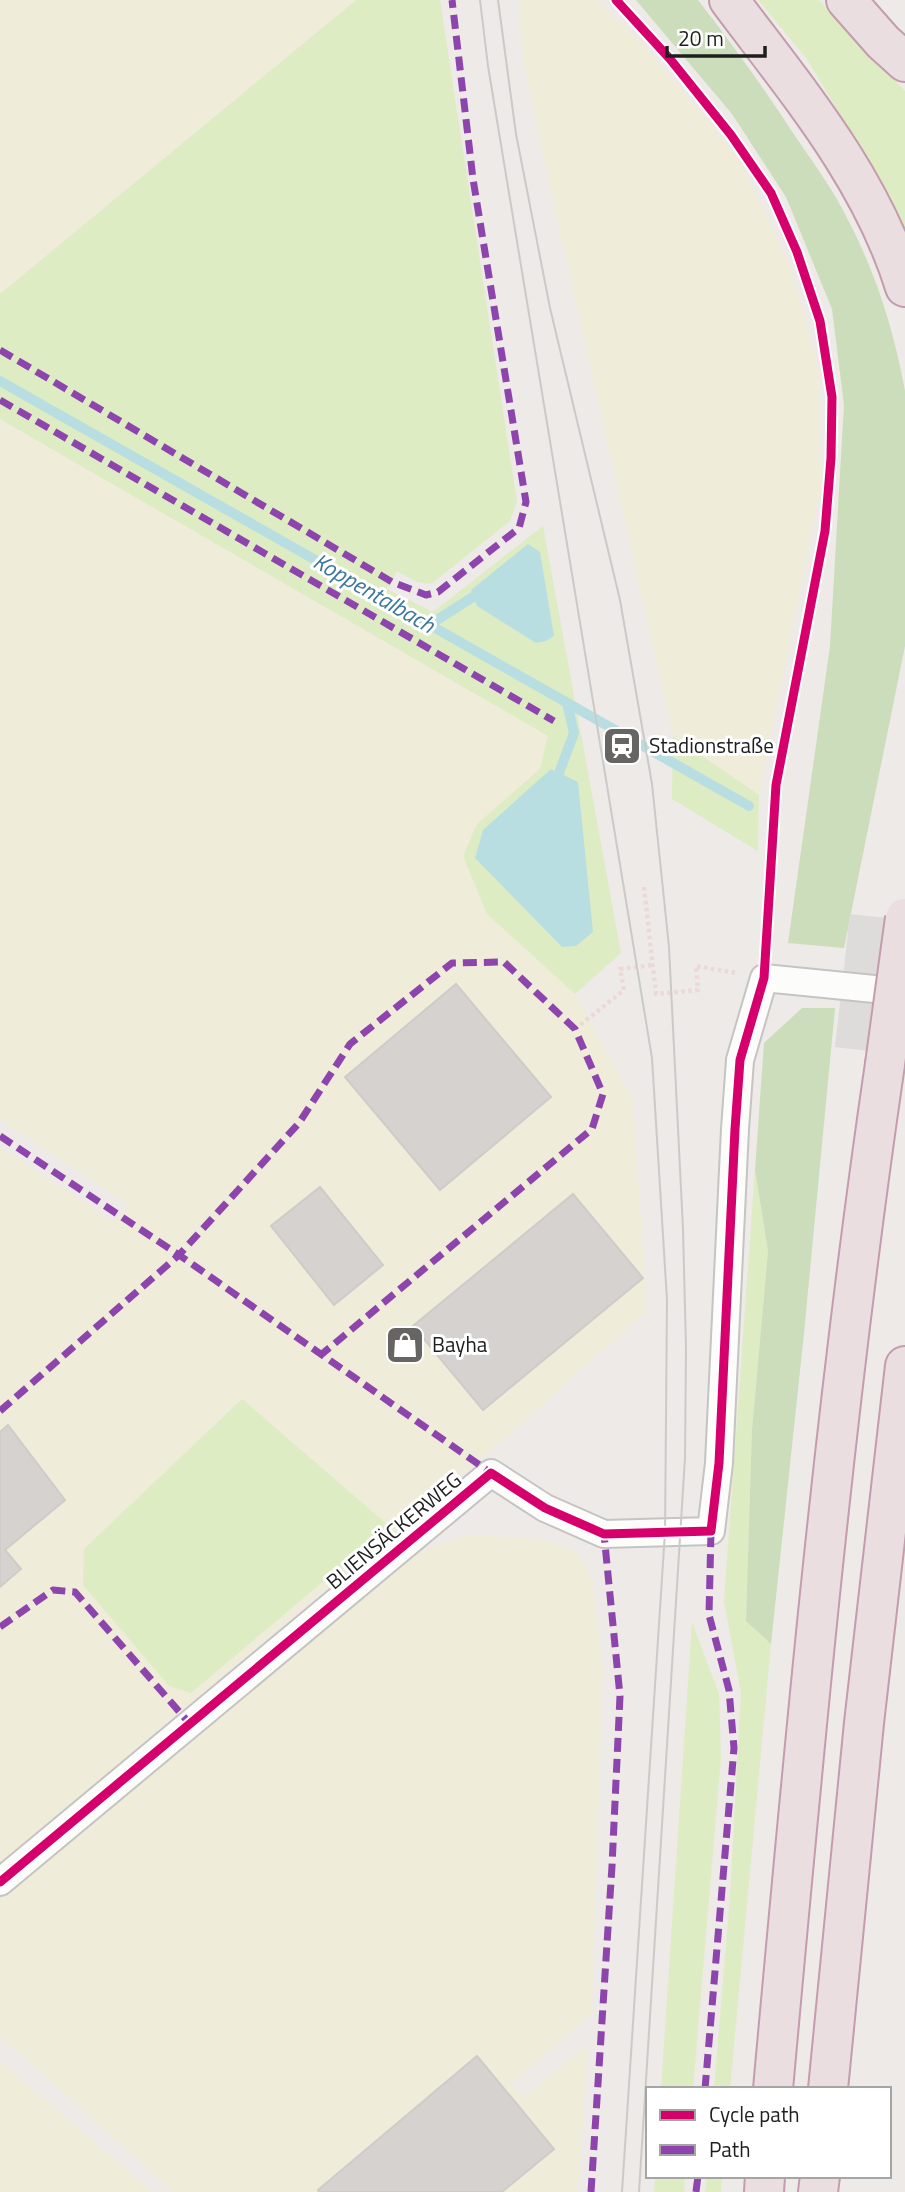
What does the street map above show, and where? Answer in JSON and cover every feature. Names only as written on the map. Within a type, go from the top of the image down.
[{"type":"highway","points":[[729,0],[808,103],[852,168],[892,251],[905,287]]},
{"type":"highway","points":[[846,0],[883,42],[905,62]]},
{"type":"highway","points":[[773,2087],[828,1524],[870,1170],[905,917]]},
{"type":"highway","points":[[828,2087],[864,1723],[905,1366]]},
{"type":"street","points":[[764,978],[905,992]]},
{"type":"street","name":"BLIENSÄCKERWEG","points":[[0,1882],[491,1473],[545,1508],[604,1534],[711,1531],[719,1463],[740,1060],[764,978]]},
{"type":"path","points":[[644,887],[656,994],[698,990],[696,966],[764,978]]},
{"type":"path","points":[[575,1029],[624,990],[620,969],[652,965]]},
{"type":"shaded area","points":[[0,0],[356,0],[0,294]]},
{"type":"shaded area","points":[[518,0],[596,0],[639,39],[739,159],[791,268],[818,368],[821,487],[759,795],[673,736],[549,184],[524,62]]},
{"type":"shaded area","points":[[0,419],[548,736],[540,769],[477,824],[463,857],[487,914],[575,994],[633,1099],[647,1311],[494,1448],[0,1863],[0,1147],[113,1222],[129,1205],[0,1120]]},
{"type":"shaded area","points":[[464,1535],[543,1539],[577,1552],[592,1577],[603,1669],[592,2013],[511,2084],[523,2097],[588,2045],[578,2192],[174,2192],[0,2036],[0,1898],[402,1559]]},
{"type":"shaded area","points":[[0,2061],[153,2192],[0,2192]]},
{"type":"green space","points":[[356,0],[440,0],[517,502],[510,521],[431,584],[417,582],[397,571],[387,589],[433,612],[543,526],[621,953],[575,994],[487,914],[463,856],[477,824],[540,769],[548,736],[0,419],[0,294]]},
{"type":"green space","points":[[636,0],[698,0],[749,68],[824,178],[848,220],[875,282],[901,369],[905,391],[905,646],[844,948],[788,943],[830,646],[844,405],[832,309],[786,197],[732,114]]},
{"type":"green space","points":[[758,0],[819,0],[905,91],[905,236],[874,170],[806,58]]},
{"type":"green space","points":[[673,736],[759,795],[758,851],[672,799]]},
{"type":"green space","points":[[802,1008],[835,1008],[771,1644],[746,1621],[752,1430],[768,1251],[755,1170],[764,1043]]},
{"type":"green space","points":[[755,1170],[768,1251],[752,1430],[746,1621],[771,1644],[730,2087],[714,2087],[730,1896],[741,1693],[724,1601]]},
{"type":"green space","points":[[242,1399],[389,1526],[191,1693],[169,1686],[83,1585],[84,1549]]},
{"type":"green space","points":[[692,1622],[719,1694],[721,1757],[693,2087],[661,2087]]},
{"type":"green space","points":[[655,2178],[685,2178],[684,2192],[654,2192]]},
{"type":"green space","points":[[707,2178],[722,2178],[721,2192],[705,2192]]},
{"type":"water","points":[[528,544],[540,552],[554,636],[536,643],[477,606],[471,590]]},
{"type":"water","points":[[551,769],[578,782],[593,932],[576,946],[562,947],[475,858],[483,830]]},
{"type":"pier","points":[[850,914],[905,920],[905,1055],[835,1047]]},
{"type":"building","points":[[456,984],[551,1097],[440,1190],[345,1077]]},
{"type":"building","points":[[320,1187],[383,1265],[334,1305],[271,1226]]},
{"type":"building","points":[[573,1194],[643,1278],[483,1410],[413,1326]]},
{"type":"building","points":[[8,1425],[65,1500],[5,1550],[21,1569],[0,1587],[0,1432]]},
{"type":"building","points":[[477,2056],[554,2149],[502,2192],[319,2192],[318,2190]]},
{"type":"waterway","name":"Koppentalbach","points":[[0,381],[749,806]]},
{"type":"waterway","points":[[429,625],[473,597]]},
{"type":"waterway","points":[[559,773],[574,733],[567,703]]},
{"type":"tram line","points":[[480,0],[488,66],[652,1058],[667,1300],[665,1532],[622,2192]]},
{"type":"tram line","points":[[498,0],[516,134],[550,308],[620,600],[652,784],[669,947],[683,1229],[685,1458],[639,2192]]},
{"type":"marked path","points":[[0,350],[392,582],[426,595],[438,592],[519,528],[526,502],[473,179],[452,0]]},
{"type":"marked path","points":[[0,400],[554,721]]},
{"type":"marked path","points":[[0,1411],[179,1255],[299,1123],[350,1044],[452,963],[504,962],[575,1029],[603,1094],[592,1129],[322,1354]]},
{"type":"marked path","points":[[0,1136],[179,1255],[491,1473]]},
{"type":"marked path","points":[[705,2087],[734,1748],[729,1690],[709,1615],[711,1531]]},
{"type":"marked path","points":[[591,2192],[620,1696],[604,1534]]},
{"type":"marked path","points":[[0,1627],[53,1590],[75,1592],[190,1724]]},
{"type":"marked path","points":[[696,2192],[698,2178]]},
{"type":"cycle path","points":[[0,1882],[491,1473],[545,1508],[604,1534],[711,1531],[719,1463],[740,1060],[764,978],[776,785],[825,531],[831,458],[832,397],[820,321],[797,252],[771,193],[731,135],[670,59],[616,0]]},
{"type":"place","name":"Stadionstraße","points":[[622,746]]},
{"type":"place","name":"Bayha","points":[[405,1345]]}]
